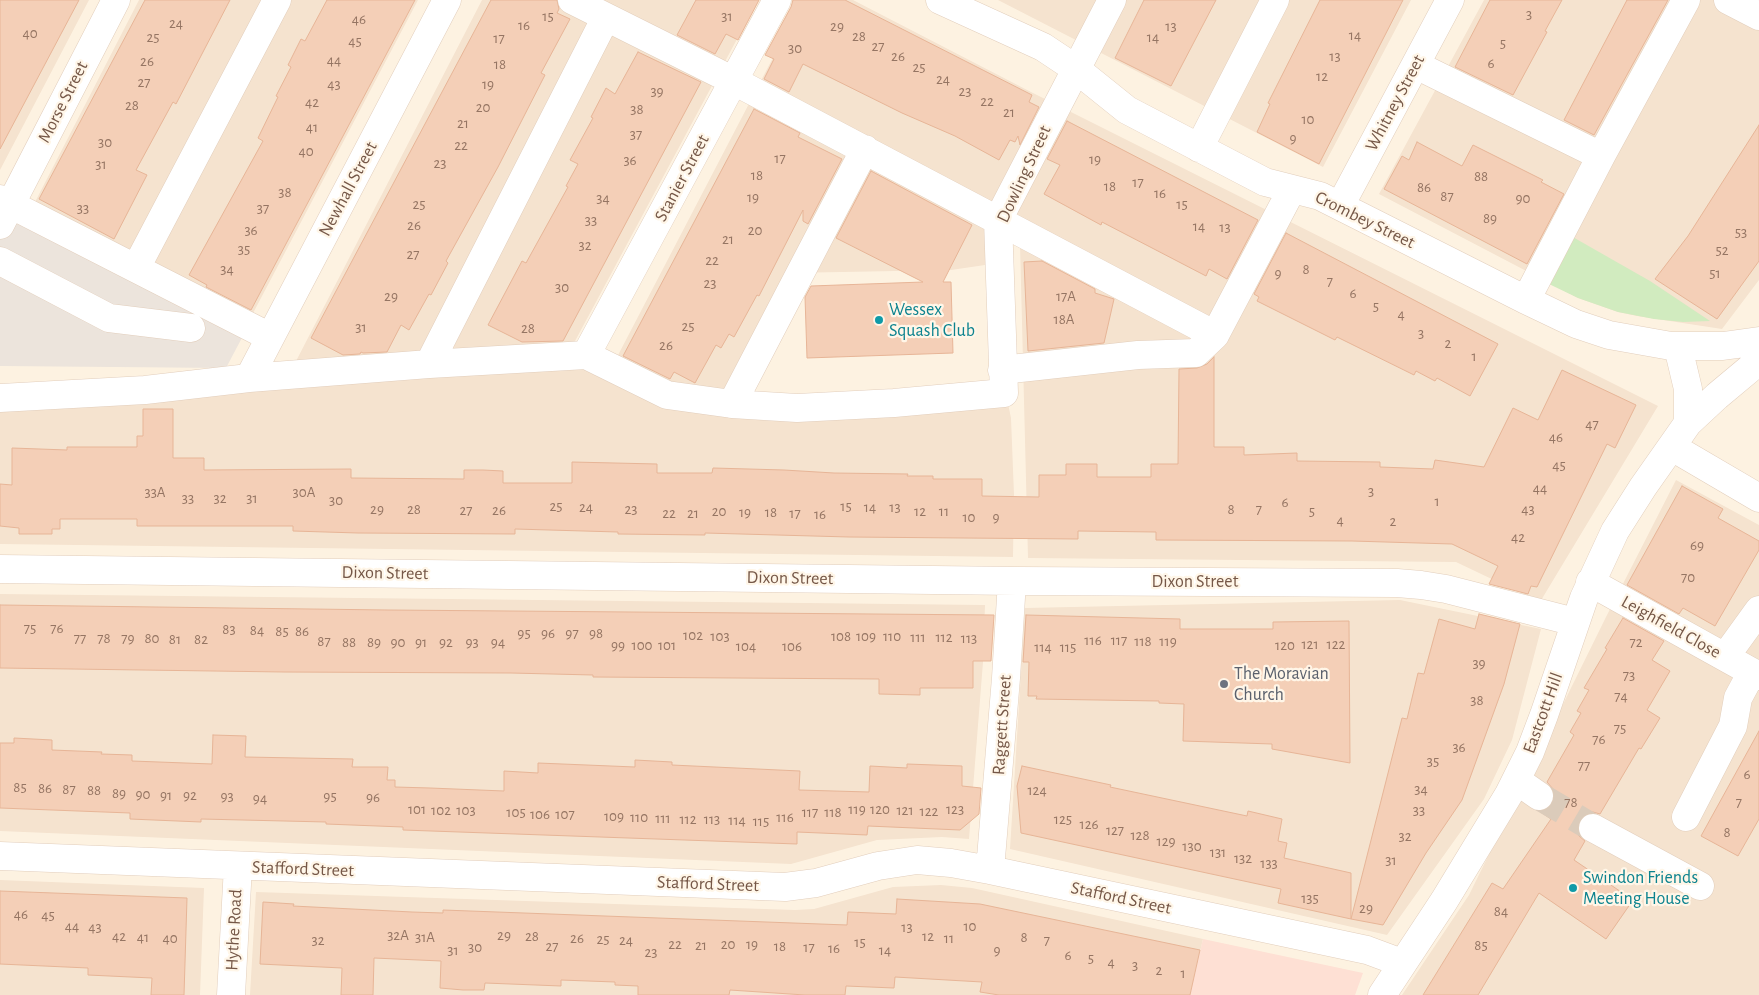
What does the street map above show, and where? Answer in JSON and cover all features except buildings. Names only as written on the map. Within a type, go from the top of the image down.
[{"type":"street","name":"Morse Street","points":[[4,209],[116,0]]},
{"type":"street","points":[[136,268],[277,0]]},
{"type":"street","name":"Newhall Street","points":[[250,378],[447,0]]},
{"type":"street","points":[[572,0],[865,149],[1215,335]]},
{"type":"street","name":"Stanier Street","points":[[586,355],[777,0]]},
{"type":"street","name":"Dowling Street","points":[[1003,381],[998,220],[1112,0]]},
{"type":"street","points":[[1199,148],[1275,0]]},
{"type":"street","name":"Whitney Street","points":[[1340,206],[1450,0]]},
{"type":"street","points":[[1526,300],[1601,156],[1686,0]]},
{"type":"street","points":[[1728,0],[1759,16]]},
{"type":"street","name":"Crombey Street","points":[[944,1],[1043,47],[1076,69],[1127,110],[1265,182],[1320,196],[1526,300],[1595,331],[1642,342],[1678,347],[1723,346],[1759,341]]},
{"type":"street","points":[[429,364],[606,17]]},
{"type":"street","points":[[1416,64],[1601,156]]},
{"type":"street","points":[[732,404],[865,149]]},
{"type":"street","points":[[0,398],[145,390],[250,378],[429,364],[586,355],[667,395],[732,404],[806,408],[894,403],[1138,355],[1196,353],[1215,335],[1292,189]]},
{"type":"street","points":[[4,209],[136,268],[270,337]]},
{"type":"street","points":[[0,261],[109,318],[191,328]]},
{"type":"street","points":[[1678,347],[1688,389],[1688,423]]},
{"type":"street","name":"Eastcott Hill","points":[[1382,995],[1469,862],[1516,780],[1530,752],[1544,715],[1590,582],[1615,531],[1688,423],[1759,361]]},
{"type":"street","points":[[1672,447],[1759,498]]},
{"type":"street","name":"Dixon Street","points":[[0,569],[1012,581],[1397,583],[1446,589],[1575,622]]},
{"type":"street","name":"Raggett Street","points":[[990,870],[1012,581]]},
{"type":"street","name":"Leighfield Close","points":[[1590,582],[1756,674],[1738,698],[1733,726],[1686,817]]},
{"type":"street","points":[[1725,657],[1759,610]]},
{"type":"street","points":[[1516,780],[1539,796]]},
{"type":"street","points":[[1593,828],[1700,886]]},
{"type":"street","name":"Stafford Street","points":[[0,856],[785,887],[816,883],[878,866],[917,860],[951,863],[990,870],[1367,950],[1402,963]]},
{"type":"street","name":"Hythe Road","points":[[231,995],[238,866]]},
{"type":"shaded area","points":[[0,0],[89,0],[0,170]]},
{"type":"shaded area","points":[[139,0],[418,0],[251,317],[34,204]]},
{"type":"shaded area","points":[[482,0],[758,0],[567,356],[293,367]]},
{"type":"shaded area","points":[[803,0],[853,0],[1031,92],[1658,406],[1540,602],[1456,562],[1028,558],[1020,244],[985,242],[985,265],[951,270],[788,273],[726,392],[668,386],[616,359]]},
{"type":"shaded area","points":[[998,0],[1411,0],[1323,167]]},
{"type":"shaded area","points":[[1484,0],[1746,0],[1759,7],[1759,280],[1722,329],[1618,312],[1578,298],[1379,194]]},
{"type":"shaded area","points":[[0,205],[245,332],[226,368],[0,366]]},
{"type":"shaded area","points":[[576,366],[596,371],[665,401],[1007,399],[1011,418],[1014,495],[1013,557],[0,544],[0,406]]},
{"type":"shaded area","points":[[1676,480],[1759,525],[1759,995],[1402,995],[1469,895]]},
{"type":"shaded area","points":[[0,594],[985,605],[983,662],[969,839],[942,837],[877,840],[791,864],[0,831]]},
{"type":"shaded area","points":[[1400,600],[1541,629],[1512,740],[1484,799],[1387,935],[1010,849],[1025,608]]},
{"type":"shaded area","points":[[0,880],[204,888],[200,995],[0,995]]},
{"type":"shaded area","points":[[941,885],[972,888],[1203,939],[1190,995],[250,995],[256,892],[795,910],[814,909],[893,887]]},
{"type":"shaded area","points":[[1203,939],[1363,973],[1355,995],[1190,995]]},
{"type":"green space","points":[[1571,236],[1650,281],[1710,321],[1683,322],[1618,312],[1578,298],[1549,284]]},
{"type":"tunnel","points":[[1539,796],[1593,828]]},
{"type":"place","name":"Wessex Squash Club","points":[[879,320]]},
{"type":"place","name":"The Moravian Church","points":[[1224,684]]},
{"type":"place","name":"Swindon Friends Meeting House","points":[[1573,888]]}]
